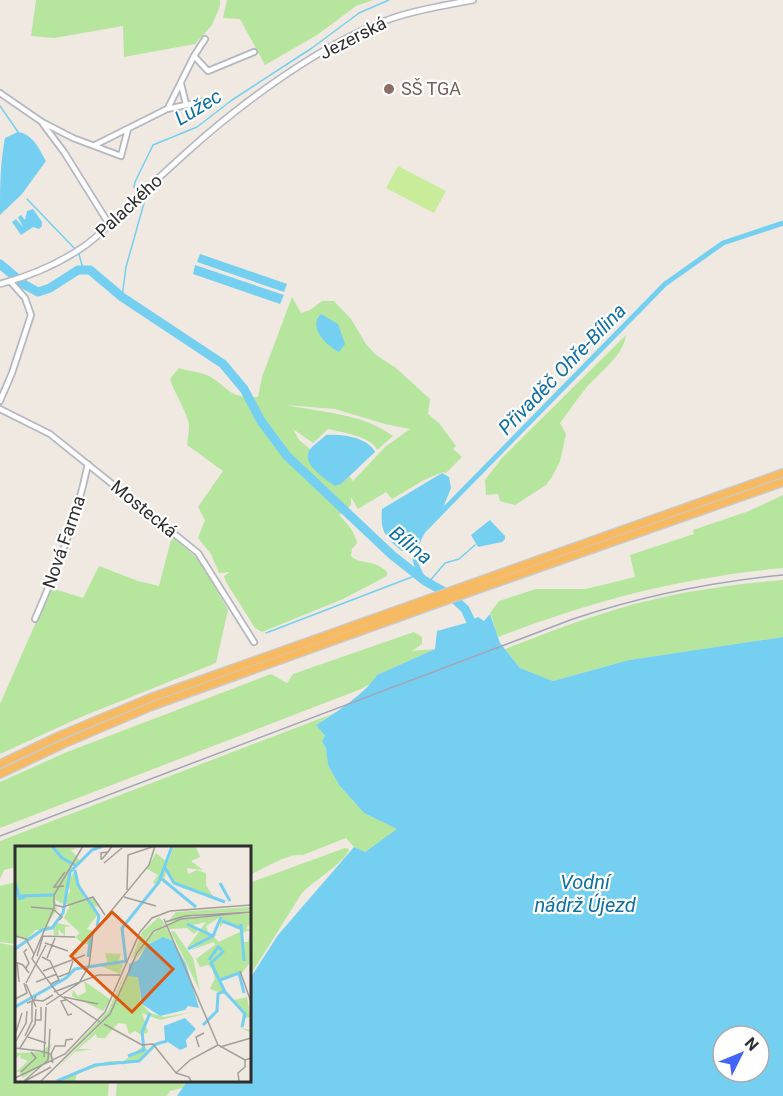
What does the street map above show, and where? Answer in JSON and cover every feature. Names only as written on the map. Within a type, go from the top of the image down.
[{"type":"highway","points":[[0,764],[141,701],[783,473]]},
{"type":"highway","points":[[0,774],[152,706],[783,482]]},
{"type":"street","name":"Jezerská","points":[[245,106],[302,65],[337,43],[369,27],[409,13],[473,0]]},
{"type":"street","points":[[167,109],[205,39]]},
{"type":"street","points":[[194,56],[208,71],[254,52]]},
{"type":"street","points":[[182,84],[186,104]]},
{"type":"street","points":[[0,93],[42,122],[73,138],[121,156],[128,129]]},
{"type":"street","points":[[95,145],[167,109],[205,101]]},
{"type":"street","name":"Palackého","points":[[0,284],[22,279],[48,268],[77,251],[190,149],[245,106]]},
{"type":"street","points":[[42,122],[60,146],[109,224]]},
{"type":"street","points":[[60,146],[73,138]]},
{"type":"street","points":[[0,401],[31,315],[25,298],[10,281]]},
{"type":"street","name":"Mostecká","points":[[0,409],[50,434],[198,553],[254,642]]},
{"type":"street","name":"Nová Farma","points":[[35,619],[73,526],[88,464]]},
{"type":"green space","points":[[36,0],[220,0],[220,6],[212,25],[195,44],[124,57],[123,26],[54,38],[31,36]]},
{"type":"green space","points":[[227,0],[373,0],[356,6],[317,35],[265,65],[240,19],[223,18]]},
{"type":"green space","points":[[398,166],[446,191],[434,213],[386,188]]},
{"type":"green space","points":[[292,297],[301,313],[310,310],[322,301],[334,301],[351,319],[366,344],[376,355],[396,368],[430,399],[428,414],[439,423],[456,446],[453,449],[462,457],[446,473],[443,472],[424,480],[392,499],[386,492],[358,509],[351,497],[351,505],[339,515],[356,539],[357,543],[352,549],[351,556],[378,565],[387,572],[387,576],[343,599],[262,632],[255,628],[226,582],[224,576],[230,572],[219,573],[211,554],[198,538],[205,520],[198,507],[223,471],[187,445],[188,420],[170,379],[179,368],[207,375],[234,394],[258,397],[262,377]],"holes":[[[287,405],[335,409],[385,424],[410,429],[385,447],[353,481],[349,476],[341,484],[308,457],[310,449],[299,440],[293,429],[313,443],[328,429],[363,438],[374,445],[377,450],[393,436],[381,428],[355,418]]]},
{"type":"green space","points":[[626,335],[616,357],[586,388],[560,423],[566,434],[560,461],[546,485],[515,505],[500,501],[498,494],[486,495],[485,480],[502,458]]},
{"type":"green space","points":[[783,495],[783,568],[708,578],[638,592],[569,612],[498,637],[490,613],[499,601],[536,589],[586,589],[635,577],[630,555],[694,534],[693,530],[749,511]]},
{"type":"green space","points":[[172,536],[199,560],[228,610],[216,663],[81,717],[0,754],[0,704],[51,588],[83,598],[99,566],[138,581],[159,586]]},
{"type":"green space","points":[[783,580],[783,637],[629,660],[553,681],[520,668],[505,649],[586,619],[656,599],[719,587]]},
{"type":"green space","points":[[414,632],[422,637],[422,644],[412,651],[435,649],[377,675],[372,683],[361,689],[0,828],[0,782],[67,752],[271,674],[287,683],[293,674]]},
{"type":"green space","points":[[332,714],[316,725],[325,736],[322,741],[326,749],[328,765],[339,785],[364,813],[398,829],[365,852],[354,847],[346,838],[303,855],[284,858],[250,875],[250,846],[15,846],[15,867],[4,870],[0,879],[0,841]]},
{"type":"green space","points":[[345,848],[349,849],[336,865],[302,893],[250,975],[250,883]]},
{"type":"green space","points":[[15,882],[15,944],[0,942],[0,886]]},
{"type":"green space","points":[[0,943],[15,946],[15,1081],[109,1081],[108,1096],[0,1096]]},
{"type":"green space","points":[[117,1081],[187,1081],[182,1088],[170,1091],[167,1096],[116,1096]]},
{"type":"water","points":[[18,132],[32,139],[46,161],[22,194],[0,215],[1,167],[5,138]]},
{"type":"water","points":[[33,209],[42,222],[42,226],[39,229],[33,227],[21,235],[12,222],[16,219],[23,227],[18,217],[21,215],[25,220],[27,211]]},
{"type":"water","points":[[200,254],[287,284],[284,292],[197,262]]},
{"type":"water","points":[[195,265],[284,295],[280,304],[193,274]]},
{"type":"water","points":[[321,314],[338,324],[345,344],[339,352],[324,341],[317,330],[317,319]]},
{"type":"water","points":[[326,435],[346,436],[360,440],[375,452],[341,484],[335,486],[314,470],[308,458],[312,447]]},
{"type":"water","points":[[442,473],[449,477],[451,488],[441,513],[423,531],[417,542],[402,551],[391,542],[385,533],[382,509]]},
{"type":"water","points":[[490,520],[505,536],[505,539],[502,542],[478,547],[471,535]]},
{"type":"water","name":"Vodní nádrž Újezd","points":[[490,614],[500,643],[520,668],[553,681],[629,660],[783,637],[783,1096],[177,1096],[187,1081],[250,1081],[250,978],[278,935],[354,847],[365,852],[397,829],[364,813],[339,785],[328,765],[326,749],[322,741],[325,736],[316,725],[357,696],[377,675],[435,649],[437,631],[466,623],[478,617],[484,621]]},
{"type":"waterway","name":"Lužec","points":[[138,193],[134,187],[135,182],[153,145],[197,127],[232,100],[312,48],[359,13],[389,0]]},
{"type":"waterway","points":[[0,106],[18,132]]},
{"type":"waterway","name":"Lužec","points":[[122,297],[126,267],[144,203],[140,197]]},
{"type":"waterway","points":[[27,199],[76,250]]},
{"type":"waterway","name":"Přivaděč Ohře-Bílina","points":[[425,581],[415,562],[416,545],[423,531],[665,284],[723,243],[783,223]]},
{"type":"waterway","points":[[79,254],[83,269]]},
{"type":"waterway","name":"Bílina","points":[[0,264],[25,285],[38,292],[50,288],[78,270],[90,270],[122,297],[223,364],[244,389],[261,421],[287,456],[392,555],[425,581],[450,595],[465,609],[475,630]]},
{"type":"waterway","points":[[428,583],[445,563],[459,559],[475,545]]},
{"type":"waterway","points":[[266,633],[417,575]]},
{"type":"railway","points":[[0,836],[573,619],[625,603],[677,591],[783,575]]},
{"type":"place","name":"SŠ TGA","points":[[389,89]]}]
